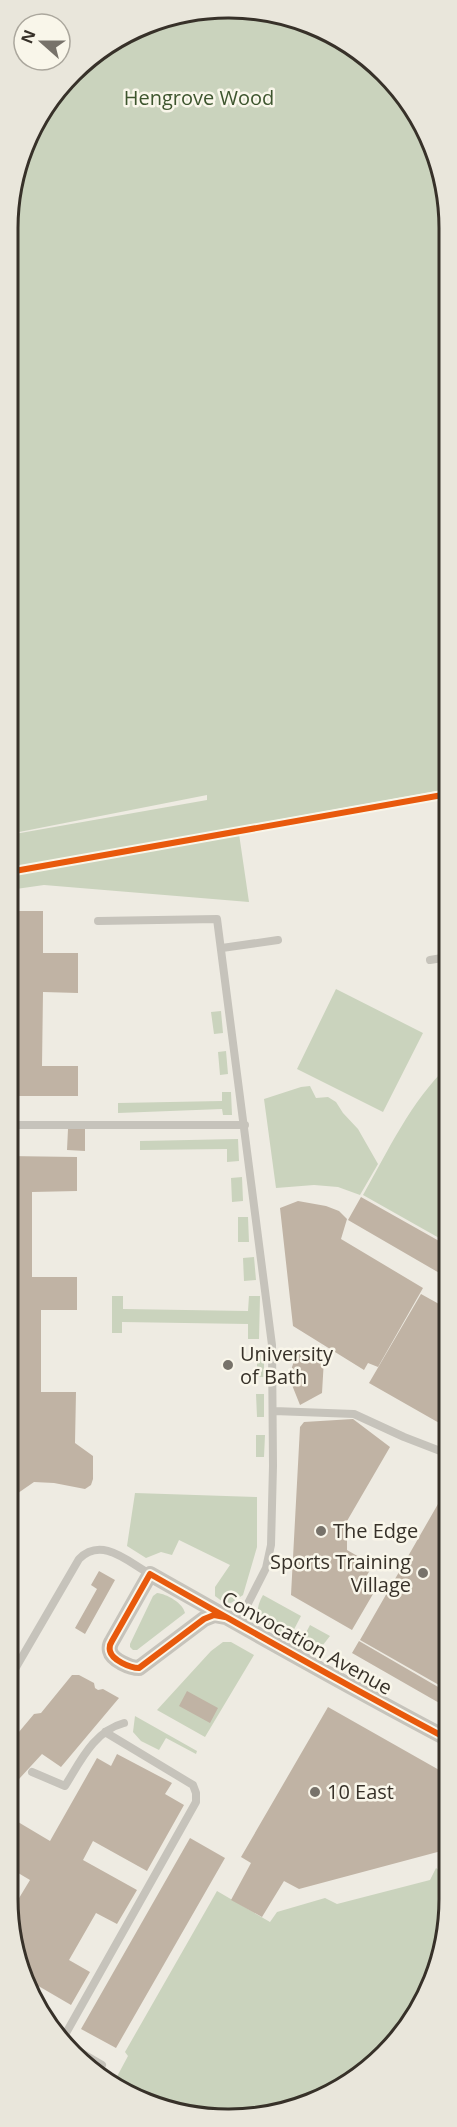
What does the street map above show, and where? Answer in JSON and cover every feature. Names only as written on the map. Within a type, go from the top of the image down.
[{"type":"street","name":"Convocation Avenue","points":[[150,1574],[439,1734]]},
{"type":"street","points":[[150,1574],[110,1646],[112,1654],[128,1666],[139,1668],[144,1665],[204,1619],[214,1616],[231,1620]]},
{"type":"lane","points":[[98,921],[217,919],[272,1345],[274,1410],[271,1545],[266,1568],[231,1620]]},
{"type":"lane","points":[[222,948],[278,940]]},
{"type":"lane","points":[[430,960],[439,958]]},
{"type":"lane","points":[[18,1125],[245,1125]]},
{"type":"lane","points":[[274,1410],[354,1414],[439,1451]]},
{"type":"lane","points":[[18,1663],[79,1559],[87,1551],[98,1548],[107,1550],[150,1574]]},
{"type":"lane","points":[[33,1772],[65,1786],[85,1754],[105,1732],[111,1727],[124,1723]]},
{"type":"lane","points":[[66,2033],[196,1802],[193,1785],[105,1732]]},
{"type":"lane","points":[[94,2060],[102,2065]]},
{"type":"green space","name":"Hengrove Wood","points":[[215,18],[242,18],[296,29],[334,46],[357,61],[387,90],[404,112],[423,148],[432,174],[439,215],[439,791],[238,827],[249,902],[44,885],[18,889],[18,833],[207,800],[207,795],[18,832],[18,215],[25,174],[46,123],[61,100],[100,61],[135,40],[174,25]]},
{"type":"green space","points":[[336,989],[423,1033],[383,1112],[297,1069]]},
{"type":"green space","points":[[221,1011],[223,1033],[214,1034],[211,1012]]},
{"type":"green space","points":[[226,1051],[228,1074],[220,1075],[218,1052]]},
{"type":"green space","points":[[439,1076],[439,1238],[363,1195],[411,1111]]},
{"type":"green space","points":[[310,1086],[316,1098],[328,1097],[336,1102],[358,1129],[378,1164],[360,1195],[338,1187],[314,1185],[276,1188],[264,1099]]},
{"type":"green space","points":[[222,1092],[231,1092],[232,1115],[223,1115],[222,1109],[118,1113],[118,1103],[222,1101]]},
{"type":"green space","points":[[238,1139],[239,1161],[227,1162],[227,1149],[140,1150],[140,1141]]},
{"type":"green space","points":[[242,1177],[243,1201],[232,1202],[231,1178]]},
{"type":"green space","points":[[238,1217],[248,1217],[249,1242],[238,1242]]},
{"type":"green space","points":[[254,1257],[256,1280],[244,1281],[243,1258]]},
{"type":"green space","points":[[112,1296],[123,1296],[123,1309],[248,1311],[249,1296],[260,1296],[259,1339],[248,1339],[248,1324],[122,1322],[122,1333],[112,1333]]},
{"type":"green space","points":[[264,1354],[264,1377],[257,1377],[257,1355]]},
{"type":"green space","points":[[256,1394],[264,1394],[264,1417],[257,1417]]},
{"type":"green space","points":[[256,1435],[265,1435],[264,1457],[256,1457]]},
{"type":"green space","points":[[135,1493],[257,1497],[257,1547],[243,1595],[231,1603],[223,1602],[215,1596],[215,1587],[230,1565],[179,1540],[172,1555],[161,1552],[146,1558],[127,1546]]},
{"type":"green space","points":[[157,1593],[174,1600],[184,1609],[185,1613],[137,1650],[133,1650],[130,1644],[153,1596]]},
{"type":"green space","points":[[263,1595],[301,1616],[289,1639],[262,1623],[258,1611]]},
{"type":"green space","points":[[310,1625],[330,1636],[319,1650],[299,1646]]},
{"type":"green space","points":[[223,1642],[231,1642],[254,1655],[205,1737],[157,1710],[211,1651]]},
{"type":"green space","points":[[135,1716],[197,1751],[196,1754],[166,1738],[159,1750],[141,1741],[133,1732]]},
{"type":"green space","points":[[436,1868],[439,1870],[439,1912],[435,1940],[428,1966],[417,1992],[396,2027],[387,2037],[357,2066],[334,2081],[283,2102],[242,2109],[215,2109],[161,2098],[117,2077],[128,2056],[125,2052],[217,1891],[270,1922],[277,1912],[325,1898],[337,1904],[430,1880]]},
{"type":"building","points":[[18,911],[43,911],[43,953],[78,953],[78,993],[43,992],[42,1066],[78,1066],[78,1096],[18,1096]]},
{"type":"building","points":[[68,1129],[85,1129],[85,1151],[67,1150]]},
{"type":"building","points":[[18,1156],[77,1157],[77,1191],[32,1192],[32,1277],[77,1277],[77,1310],[41,1310],[41,1392],[76,1392],[75,1443],[93,1456],[93,1479],[91,1485],[85,1489],[34,1482],[18,1493]]},
{"type":"building","points":[[361,1197],[439,1241],[439,1273],[348,1220]]},
{"type":"building","points":[[298,1201],[339,1211],[347,1219],[341,1239],[423,1288],[378,1367],[368,1363],[364,1370],[293,1326],[280,1208]]},
{"type":"building","points":[[421,1294],[439,1304],[439,1423],[369,1383]]},
{"type":"building","points":[[298,1350],[324,1359],[322,1393],[300,1405],[292,1385],[292,1367]]},
{"type":"building","name":"The Edge","points":[[353,1419],[390,1447],[347,1521],[347,1550],[373,1565],[360,1587],[373,1594],[352,1630],[291,1595],[300,1427],[304,1422]]},
{"type":"building","name":"Sports Training Village","points":[[439,1505],[439,1685],[360,1640]]},
{"type":"building","points":[[99,1571],[115,1580],[85,1634],[75,1628],[97,1589],[91,1585]]},
{"type":"building","name":"Sports Training Village","points":[[359,1641],[439,1688],[439,1703],[352,1653]]},
{"type":"building","points":[[72,1675],[79,1675],[94,1683],[98,1690],[103,1689],[119,1698],[61,1767],[42,1754],[18,1780],[18,1733],[34,1714],[41,1713]]},
{"type":"building","points":[[187,1691],[218,1708],[210,1723],[179,1706]]},
{"type":"building","points":[[328,1707],[439,1770],[439,1852],[299,1889],[284,1881],[262,1917],[231,1900],[251,1863],[241,1857]]},
{"type":"building","points":[[117,1754],[172,1783],[165,1794],[184,1805],[147,1871],[93,1841],[83,1860],[137,1890],[117,1924],[96,1913],[69,1960],[90,1972],[71,2005],[37,1985],[25,1953],[18,1900],[30,1880],[18,1873],[18,1822],[50,1841],[97,1758],[111,1766]]},
{"type":"building","points":[[190,1838],[225,1858],[116,2048],[81,2029]]},
{"type":"cycle path","points":[[18,870],[439,796]]},
{"type":"cycle path","points":[[225,1617],[214,1615],[204,1619],[139,1668],[122,1663],[110,1651],[111,1643],[150,1574],[439,1734]]},
{"type":"place","name":"University of Bath","points":[[228,1365]]},
{"type":"place","name":"The Edge","points":[[321,1531]]},
{"type":"place","name":"Sports Training Village","points":[[423,1573]]},
{"type":"place","name":"10 East","points":[[315,1792]]}]
